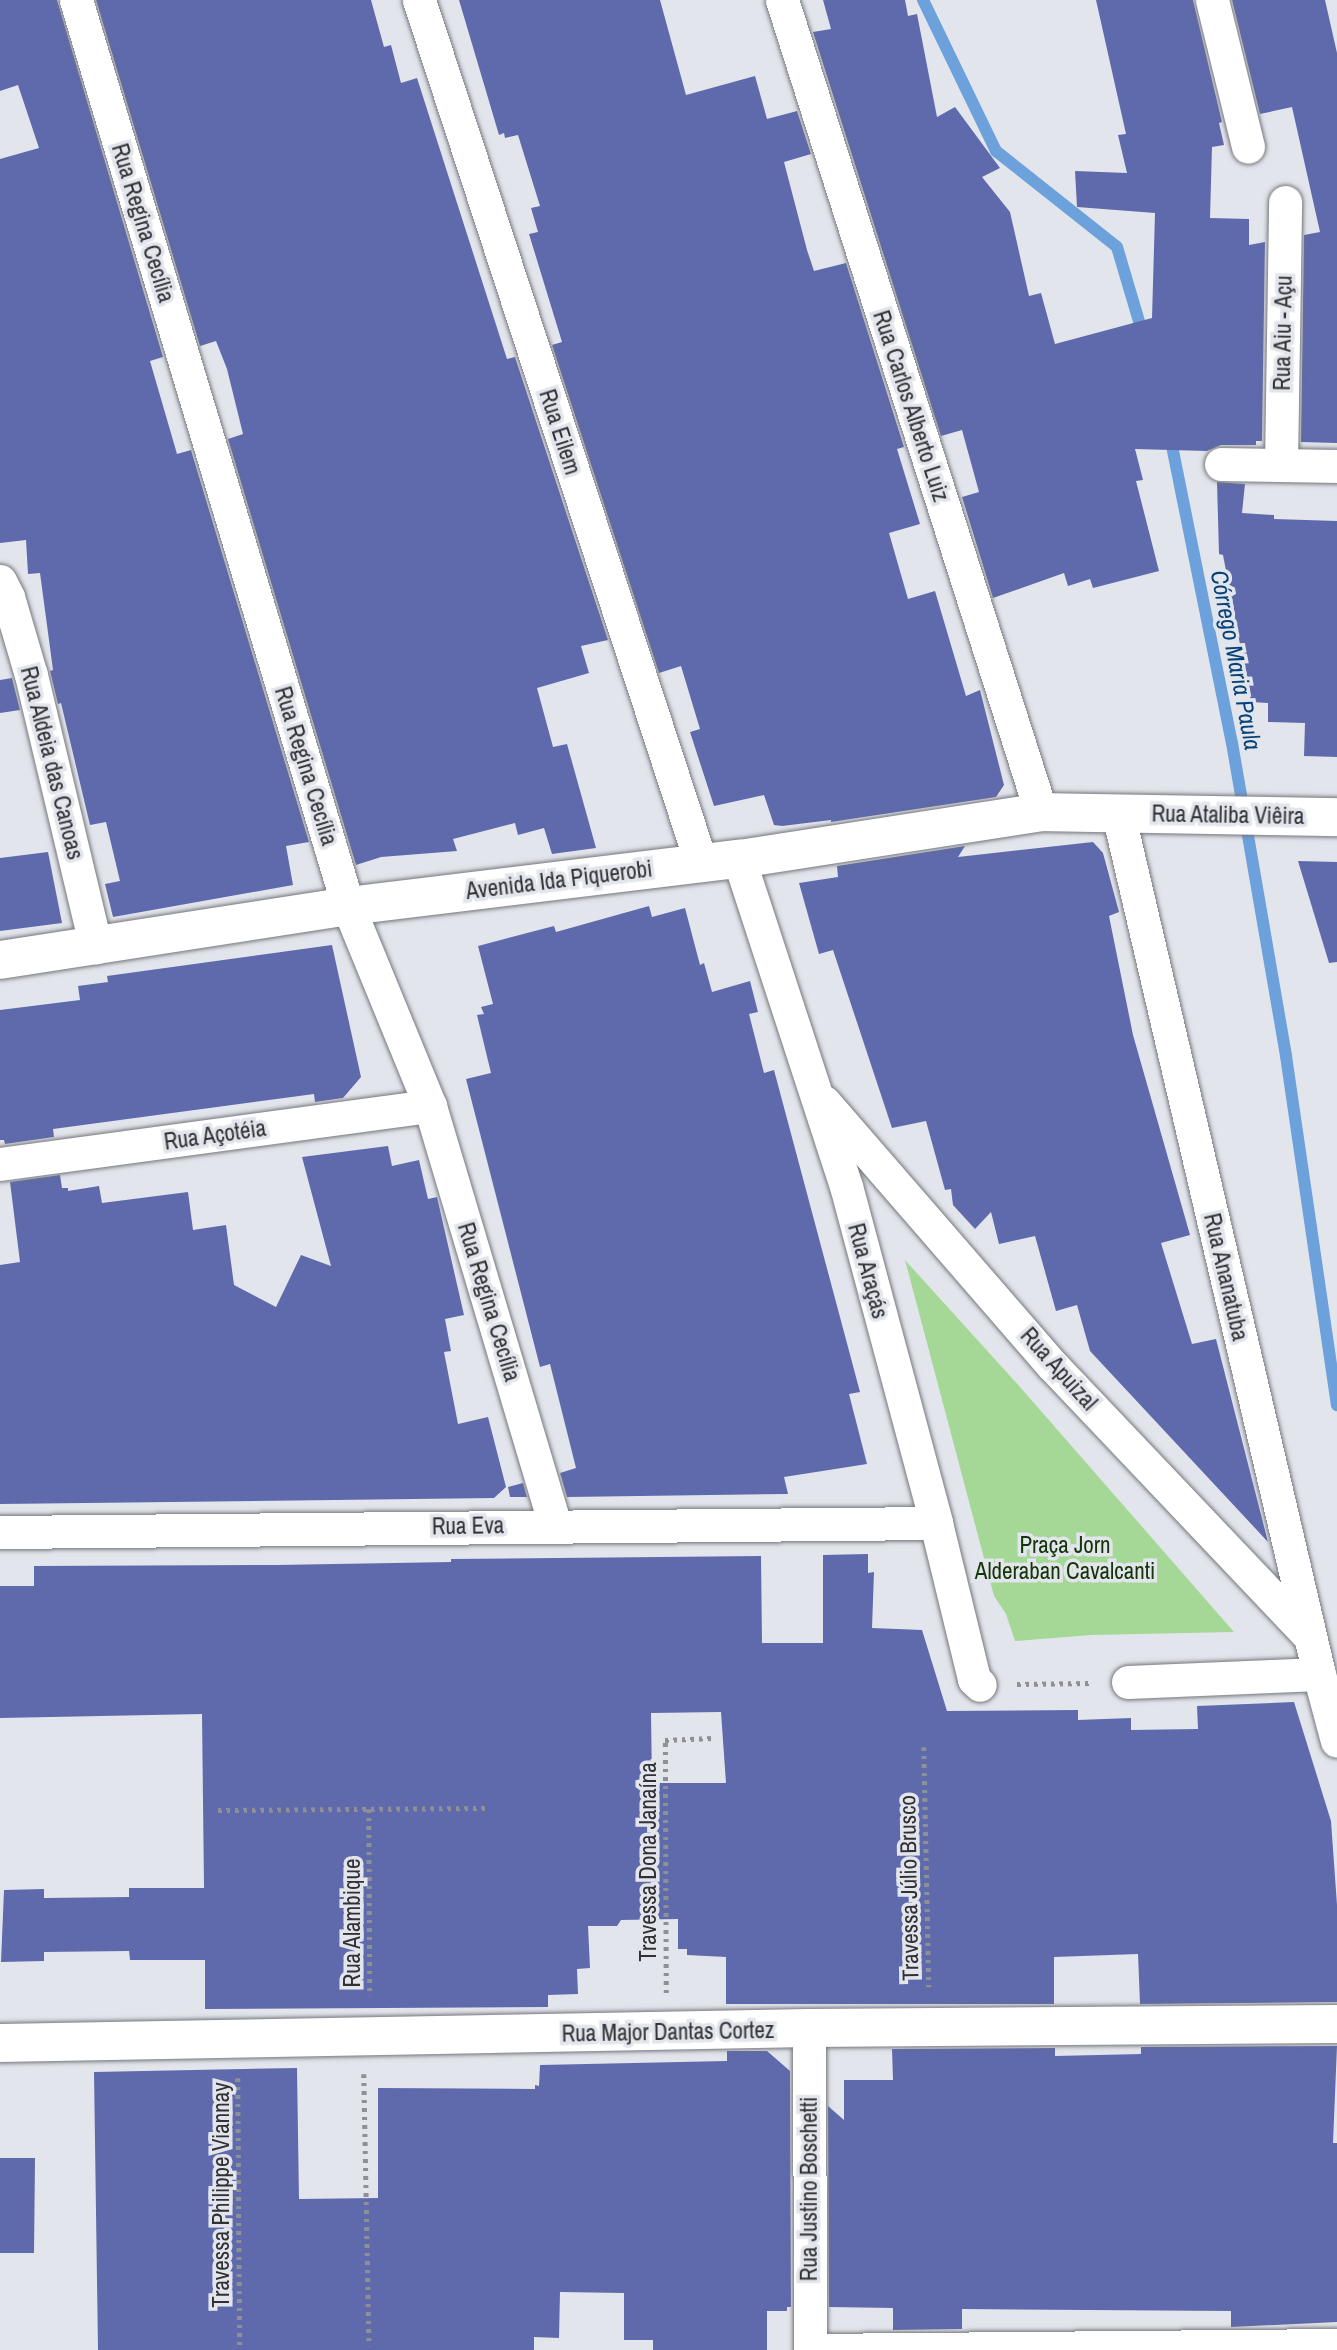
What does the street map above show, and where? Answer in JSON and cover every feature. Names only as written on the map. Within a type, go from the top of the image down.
[{"type":"street","name":"Rua Regina Cecília","points":[[76,0],[348,906],[430,1106],[555,1525]]},
{"type":"street","name":"Rua Eilem","points":[[419,0],[701,863]]},
{"type":"street","name":"Rua Carlos Alberto Luiz","points":[[782,0],[1041,812]]},
{"type":"street","points":[[1212,0],[1248,146]]},
{"type":"street","name":"Rua Aiu - Açu","points":[[1281,465],[1285,202]]},
{"type":"street","points":[[1221,464],[1337,466]]},
{"type":"street","name":"Rua Aldeia das Canoas","points":[[0,581],[8,597],[31,675],[96,947]]},
{"type":"street","name":"Avenida Ida Piquerobi","points":[[0,960],[348,906],[739,859],[1041,812],[1118,813]]},
{"type":"street","name":"Rua Ataliba Viêira","points":[[1118,813],[1337,817]]},
{"type":"street","name":"Rua Ananatuba","points":[[1118,813],[1310,1636],[1337,1741]]},
{"type":"street","name":"Rua Araçás","points":[[739,859],[846,1186],[936,1523],[974,1679],[980,1685]]},
{"type":"street","name":"Rua Apuizal","points":[[817,1094],[1053,1366],[1310,1636]]},
{"type":"street","name":"Rua Açotéia","points":[[0,1164],[430,1106]]},
{"type":"street","name":"Rua Eva","points":[[0,1532],[936,1523]]},
{"type":"street","points":[[1128,1682],[1319,1674]]},
{"type":"street","name":"Rua Major Dantas Cortez","points":[[0,2043],[666,2033],[809,2028],[1337,2024]]},
{"type":"street","name":"Rua Justino Boschetti","points":[[809,2028],[810,2350]]},
{"type":"street","points":[[810,2350],[1337,2345]]},
{"type":"path","points":[[980,1685],[1128,1682]]},
{"type":"path","name":"Travessa Dona Janaína","points":[[666,2033],[665,1740],[713,1738]]},
{"type":"path","name":"Travessa Júlio Brusco","points":[[923,1746],[930,2029]]},
{"type":"path","name":"Rua Alambique","points":[[369,1808],[370,2037],[364,2057],[369,2346]]},
{"type":"path","points":[[218,1810],[487,1808]]},
{"type":"path","name":"Travessa Philippe Viannay","points":[[238,2039],[240,2350]]},
{"type":"green space","name":"Praça Jorn Alderaban Cavalcanti","points":[[905,1260],[1234,1632],[1091,1635],[1015,1641],[1006,1614],[994,1596]]},
{"type":"building","points":[[0,0],[57,0],[163,357],[150,361],[177,454],[191,450],[309,842],[286,846],[293,885],[113,917],[105,884],[120,881],[106,822],[90,825],[61,703],[58,704],[50,671],[53,670],[40,573],[28,574],[26,540],[0,543],[0,159],[39,148],[18,85],[0,91]]},
{"type":"building","points":[[96,0],[371,0],[384,47],[391,45],[401,83],[417,78],[507,359],[515,357],[608,640],[581,646],[589,673],[537,688],[553,747],[567,744],[596,848],[552,854],[544,828],[518,835],[515,823],[453,839],[457,851],[381,857],[356,865],[228,439],[243,434],[227,369],[216,341],[200,346]]},
{"type":"building","points":[[459,0],[660,0],[686,95],[755,76],[767,119],[797,111],[811,154],[784,162],[807,250],[814,271],[846,263],[904,447],[897,449],[920,524],[889,533],[908,599],[935,591],[966,696],[980,690],[1004,785],[996,797],[831,822],[782,826],[774,825],[764,795],[714,806],[690,732],[700,729],[681,666],[659,673],[552,345],[562,342],[529,234],[538,232],[531,208],[540,206],[518,135],[505,138],[504,133],[499,135]]},
{"type":"building","points":[[823,0],[905,0],[908,16],[917,14],[937,117],[955,107],[1000,168],[982,177],[1010,212],[1029,296],[1041,293],[1055,344],[1152,318],[1155,213],[1077,207],[1075,171],[1127,173],[1118,135],[1126,134],[1096,0],[1193,0],[1222,122],[1219,123],[1224,145],[1212,147],[1210,218],[1249,219],[1249,245],[1265,242],[1262,441],[1256,441],[1256,445],[1221,445],[1207,451],[1135,449],[1143,480],[1136,481],[1159,571],[1093,588],[1090,579],[1068,586],[1064,573],[993,598],[962,497],[979,492],[962,430],[941,436],[813,32],[831,29]]},
{"type":"building","points":[[1232,0],[1325,0],[1337,53],[1337,443],[1301,442],[1304,235],[1320,232],[1292,107],[1260,114]]},
{"type":"building","points":[[1217,482],[1245,484],[1242,513],[1274,515],[1274,519],[1337,521],[1337,757],[1304,756],[1305,723],[1268,722],[1268,703],[1251,702],[1223,555],[1219,554]]},
{"type":"building","points":[[12,678],[20,710],[0,713],[0,680]]},
{"type":"building","points":[[1093,842],[1103,853],[1119,912],[1109,916],[1133,1035],[1190,1235],[1161,1243],[1192,1344],[1216,1339],[1268,1542],[1090,1351],[1077,1305],[1056,1311],[1035,1236],[999,1244],[991,1212],[975,1229],[953,1205],[951,1189],[945,1190],[926,1121],[892,1128],[833,950],[819,954],[799,883],[838,877],[837,866],[965,846],[958,857]]},
{"type":"building","points":[[48,852],[62,923],[0,931],[0,858]]},
{"type":"building","points":[[1298,861],[1337,862],[1337,962],[1329,963]]},
{"type":"building","points":[[649,906],[652,917],[685,908],[700,965],[704,963],[712,992],[750,981],[758,1012],[749,1014],[764,1073],[774,1070],[860,1392],[849,1394],[867,1464],[784,1477],[788,1494],[567,1497],[560,1473],[576,1468],[550,1364],[540,1367],[466,1079],[491,1073],[477,1015],[484,1014],[481,1007],[493,1004],[478,946],[554,926],[556,932]]},
{"type":"building","points":[[332,945],[361,1077],[343,1098],[315,1102],[314,1094],[53,1129],[54,1137],[5,1144],[4,1140],[0,1140],[0,1010],[80,1000],[78,986],[108,982],[107,976]]},
{"type":"building","points":[[388,1146],[392,1166],[419,1160],[428,1199],[437,1197],[464,1315],[445,1319],[451,1351],[444,1352],[458,1424],[488,1417],[506,1487],[494,1498],[0,1504],[0,1265],[20,1262],[10,1182],[60,1175],[62,1188],[68,1188],[68,1191],[99,1186],[102,1203],[188,1192],[193,1230],[226,1225],[234,1285],[276,1307],[301,1255],[331,1266],[302,1157]]},
{"type":"building","points":[[523,1483],[527,1497],[510,1497],[508,1487]]},
{"type":"building","points":[[868,1554],[868,1573],[874,1572],[872,1628],[922,1630],[947,1711],[1078,1710],[1078,1720],[1131,1718],[1131,1730],[1198,1729],[1197,1706],[1294,1702],[1331,1821],[1337,1905],[1337,2002],[1140,2004],[1138,1954],[1054,1957],[1054,2004],[726,2004],[726,1957],[687,1955],[687,1949],[678,1949],[678,1919],[621,1920],[617,1926],[588,1926],[590,1968],[577,1969],[578,1994],[548,1995],[548,2007],[205,2009],[205,1960],[130,1960],[129,1951],[44,1952],[44,1961],[1,1962],[4,1890],[44,1889],[44,1898],[129,1897],[129,1888],[204,1888],[202,1714],[0,1718],[0,1586],[34,1586],[34,1566],[277,1565],[451,1562],[451,1559],[761,1556],[762,1643],[823,1643],[823,1555]],"holes":[[[721,1712],[726,1783],[652,1783],[651,1713]]]},
{"type":"building","points":[[1337,2046],[1333,2143],[1337,2143],[1337,2322],[1231,2327],[1231,2311],[962,2309],[962,2329],[893,2330],[893,2308],[829,2307],[828,2106],[844,2120],[844,2080],[893,2080],[892,2049],[1055,2048],[1055,2056],[1141,2054],[1141,2047]]},
{"type":"building","points":[[727,2051],[767,2051],[790,2071],[791,2307],[787,2307],[787,2311],[767,2311],[767,2350],[653,2350],[653,2340],[624,2340],[624,2293],[560,2292],[559,2338],[534,2337],[534,2350],[98,2350],[94,2072],[297,2068],[299,2199],[378,2198],[378,2088],[535,2089],[535,2085],[539,2086],[540,2065],[727,2061]]},
{"type":"building","points":[[0,2158],[35,2158],[34,2253],[0,2253]]},
{"type":"waterway","name":"Córrego Maria Paula","points":[[923,0],[996,151],[1117,247],[1144,338]]},
{"type":"waterway","name":"Córrego Maria Paula","points":[[1170,436],[1232,743],[1286,1056],[1337,1405]]}]
